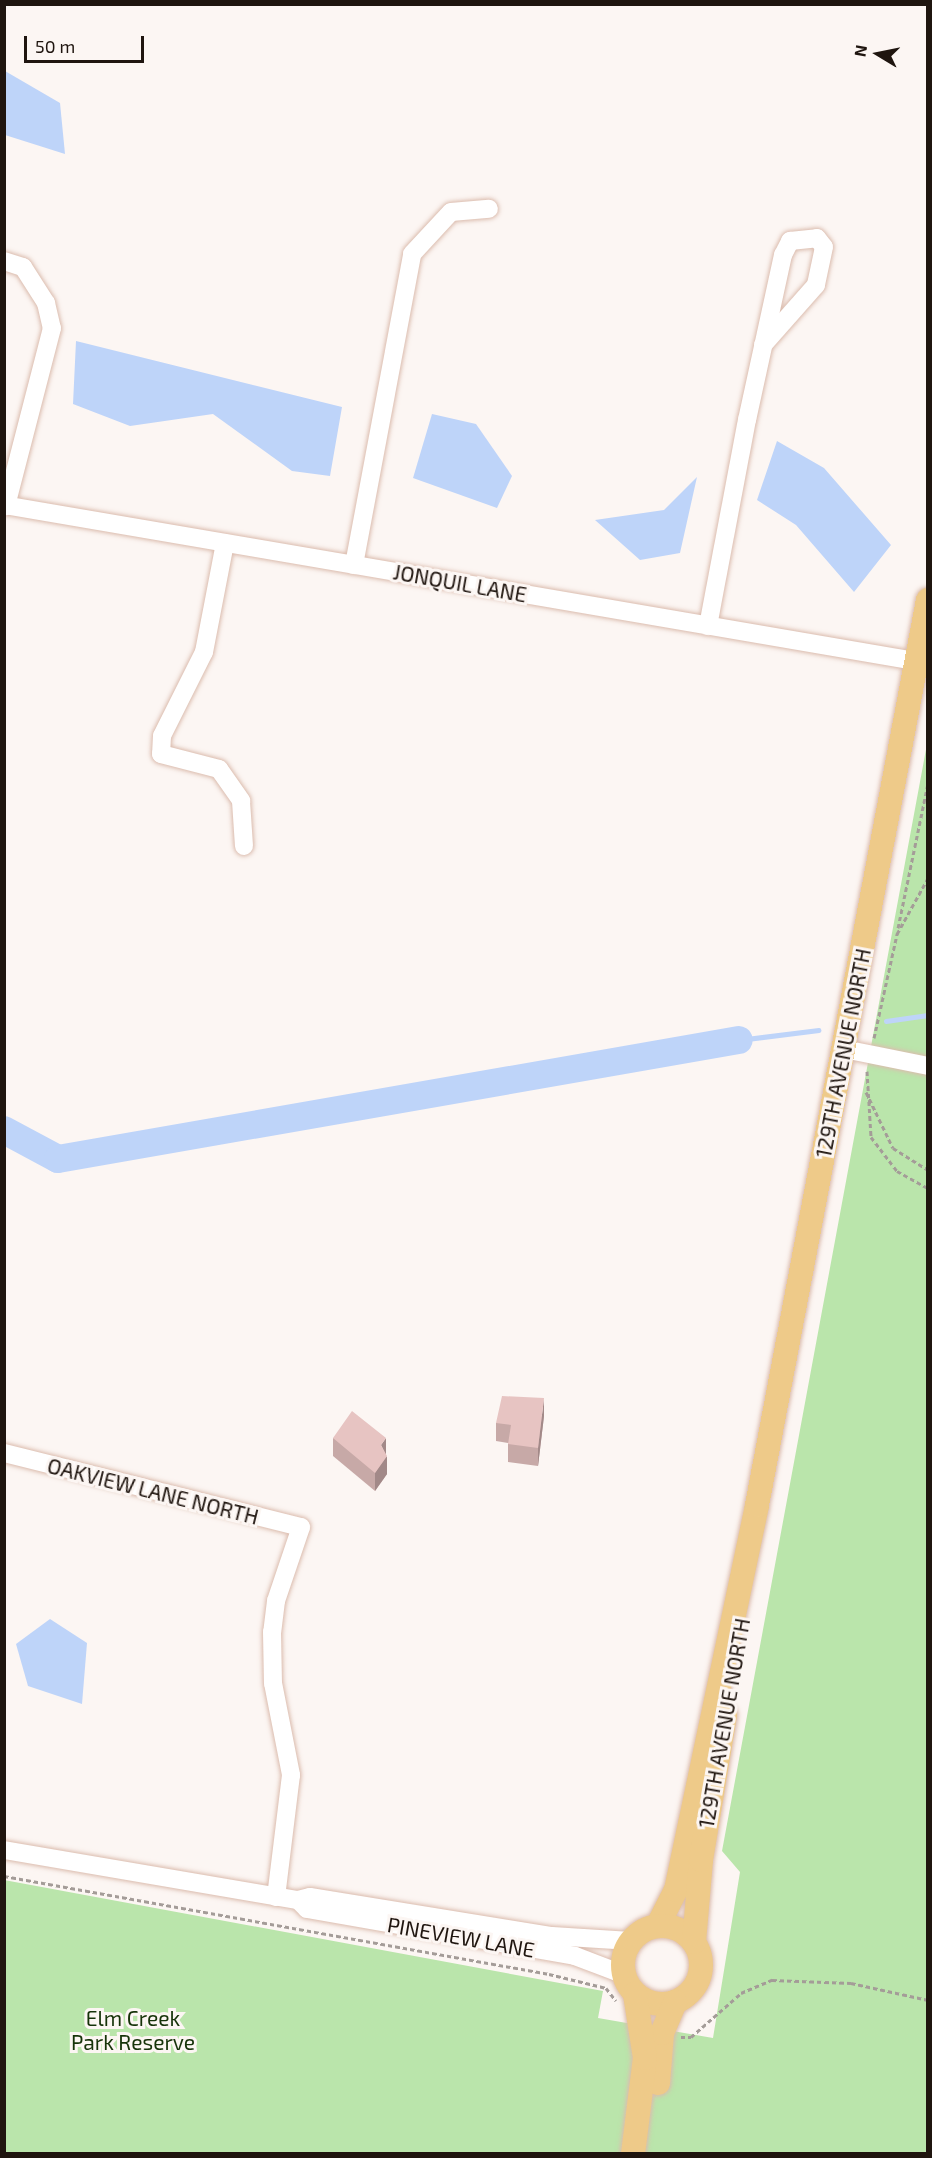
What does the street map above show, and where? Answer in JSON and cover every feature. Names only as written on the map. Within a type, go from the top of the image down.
[{"type":"main road","name":"129TH AVENUE NORTH","points":[[658,1925],[676,1890],[757,1505],[927,600]]},
{"type":"main road","name":"129TH AVENUE NORTH","points":[[694,1942],[701,1860],[757,1505]]},
{"type":"main road","points":[[633,2154],[645,2058],[627,1993],[623,1960],[631,1941],[658,1925],[678,1929],[694,1942],[699,1977],[675,2002],[662,2033],[646,2154]]},
{"type":"main road","points":[[627,1993],[654,2003],[675,2002]]},
{"type":"street","points":[[354,565],[412,254],[451,212],[489,209]]},
{"type":"street","points":[[708,626],[763,345],[790,241],[817,238],[824,247],[816,285],[763,345]]},
{"type":"street","points":[[4,261],[23,267],[46,303],[52,328],[5,505]]},
{"type":"street","name":"JONQUIL LANE","points":[[5,505],[915,662]]},
{"type":"street","points":[[225,543],[204,652],[162,735],[161,754],[219,769],[241,801],[244,846]]},
{"type":"street","points":[[844,1049],[927,1066]]},
{"type":"street","name":"OAKVIEW LANE NORTH","points":[[4,1453],[301,1527],[276,1601],[272,1632],[273,1683],[291,1774],[276,1897]]},
{"type":"street","name":"PINEVIEW LANE","points":[[4,1850],[276,1897],[298,1900],[310,1897],[552,1935],[631,1941]]},
{"type":"street","name":"PINEVIEW LANE","points":[[298,1900],[307,1909],[594,1960],[627,1993]]},
{"type":"path","points":[[927,783],[870,1054],[865,1090],[867,1123],[879,1151],[897,1171],[927,1188]]},
{"type":"path","points":[[897,934],[927,878]]},
{"type":"path","points":[[865,1090],[892,1148],[927,1170]]},
{"type":"path","points":[[4,1876],[549,1974],[627,1993]]},
{"type":"path","points":[[670,2034],[691,2037],[741,1994],[772,1980],[851,1983],[927,2000]]},
{"type":"green space","name":"Elm Creek Park Reserve","points":[[927,744],[927,2153],[5,2153],[4,1880],[603,1991],[598,2018],[713,2038],[740,1872],[722,1851]]},
{"type":"water","points":[[5,71],[60,103],[65,154],[5,135]]},
{"type":"water","points":[[76,341],[342,407],[330,476],[292,471],[213,414],[130,426],[73,404]]},
{"type":"water","points":[[432,414],[476,424],[512,476],[497,508],[413,478]]},
{"type":"water","points":[[777,441],[824,468],[891,545],[854,592],[796,525],[757,500]]},
{"type":"water","points":[[697,477],[680,553],[640,560],[595,520],[664,510]]},
{"type":"water","points":[[50,1619],[87,1643],[82,1704],[28,1686],[16,1644]]},
{"type":"building","points":[[502,1396],[544,1398],[538,1448],[508,1444],[511,1425],[496,1423]]},
{"type":"building","points":[[352,1411],[386,1438],[381,1445],[387,1456],[375,1473],[333,1438]]},
{"type":"waterway","points":[[886,1021],[928,1015]]},
{"type":"waterway","points":[[739,1040],[818,1030]]},
{"type":"waterway","points":[[4,1130],[58,1159],[739,1040]]}]
